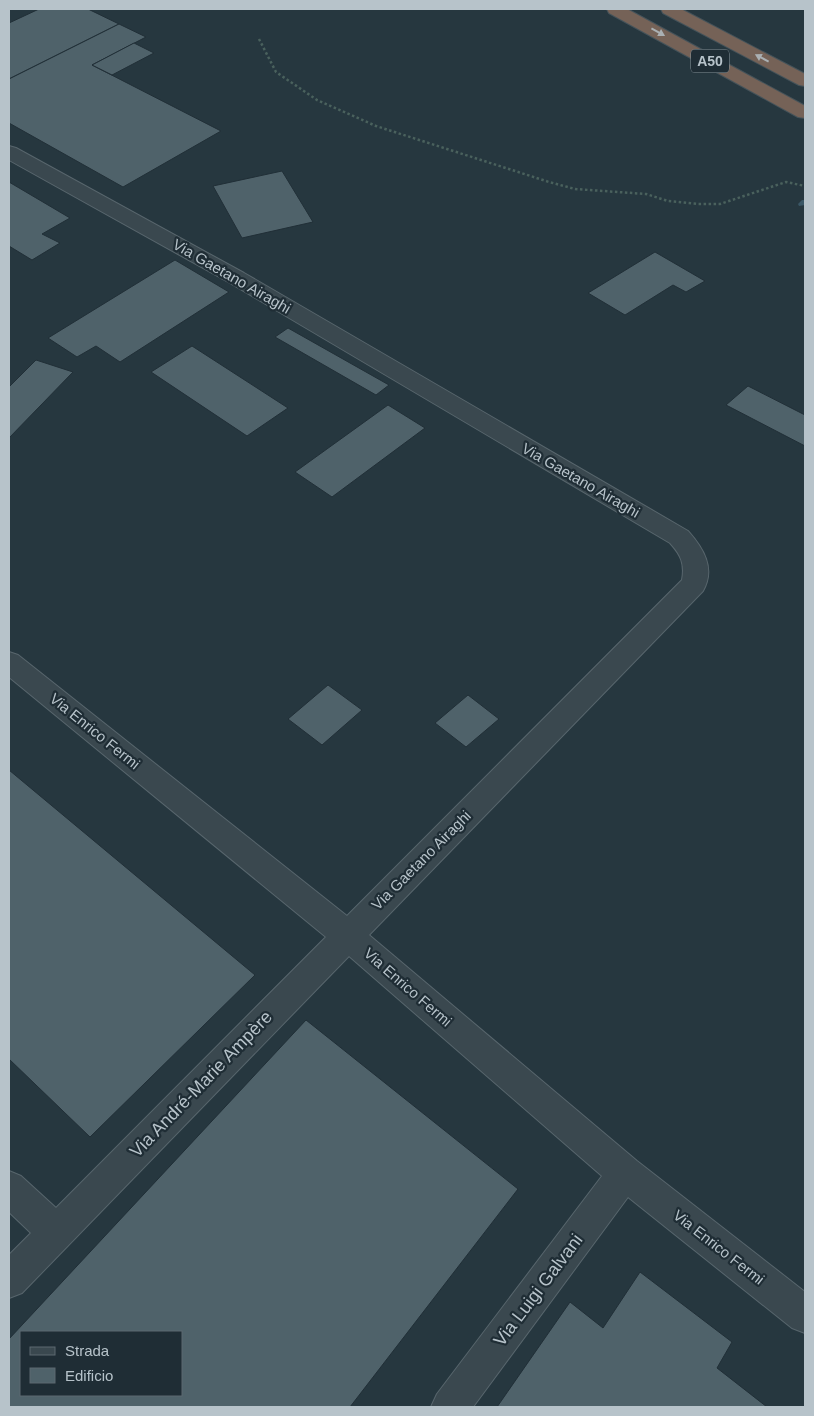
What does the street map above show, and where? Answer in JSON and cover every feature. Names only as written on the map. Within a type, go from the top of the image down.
[{"type":"highway","name":"A50","points":[[615,9],[805,113]]},
{"type":"highway","name":"A50","points":[[669,9],[805,81]]},
{"type":"street","name":"Via Gaetano Airaghi","points":[[9,152],[237,278],[679,537],[692,551],[698,570],[694,584],[347,935]]},
{"type":"street","name":"Via Enrico Fermi","points":[[9,662],[347,935],[625,1173],[805,1315]]},
{"type":"street","name":"Via André-Marie Ampère","points":[[9,1280],[347,935]]},
{"type":"street","name":"Via Luigi Galvani","points":[[450,1407],[625,1173]]},
{"type":"street","points":[[9,1188],[56,1232]]},
{"type":"path","points":[[259,39],[276,72],[317,100],[376,126],[549,182],[575,189],[646,194],[668,201],[698,204],[720,204],[786,182],[805,186]]},
{"type":"building","points":[[39,9],[88,9],[119,24],[9,79],[9,23]]},
{"type":"building","points":[[119,24],[146,37],[92,65],[221,131],[123,187],[9,123],[9,79]]},
{"type":"building","points":[[134,43],[154,53],[112,75],[92,65]]},
{"type":"building","points":[[282,171],[313,222],[242,238],[213,186]]},
{"type":"building","points":[[9,182],[70,218],[42,234],[60,243],[32,260],[9,246]]},
{"type":"building","points":[[655,252],[705,281],[686,292],[673,285],[625,315],[588,293]]},
{"type":"building","points":[[175,260],[229,292],[120,362],[96,346],[77,357],[48,338]]},
{"type":"building","points":[[288,328],[389,385],[376,395],[275,337]]},
{"type":"building","points":[[192,346],[288,408],[247,436],[151,372]]},
{"type":"building","points":[[36,360],[73,372],[9,438],[9,387]]},
{"type":"building","points":[[748,386],[805,415],[805,446],[726,405]]},
{"type":"building","points":[[388,405],[425,428],[332,497],[295,472]]},
{"type":"building","points":[[328,685],[362,710],[322,745],[288,719]]},
{"type":"building","points":[[468,695],[499,719],[466,747],[435,723]]},
{"type":"building","points":[[9,770],[255,975],[90,1137],[9,1059]]},
{"type":"building","points":[[306,1020],[518,1189],[350,1407],[9,1407],[9,1339]]},
{"type":"building","points":[[640,1272],[732,1342],[717,1368],[767,1407],[497,1407],[570,1302],[603,1328]]}]
